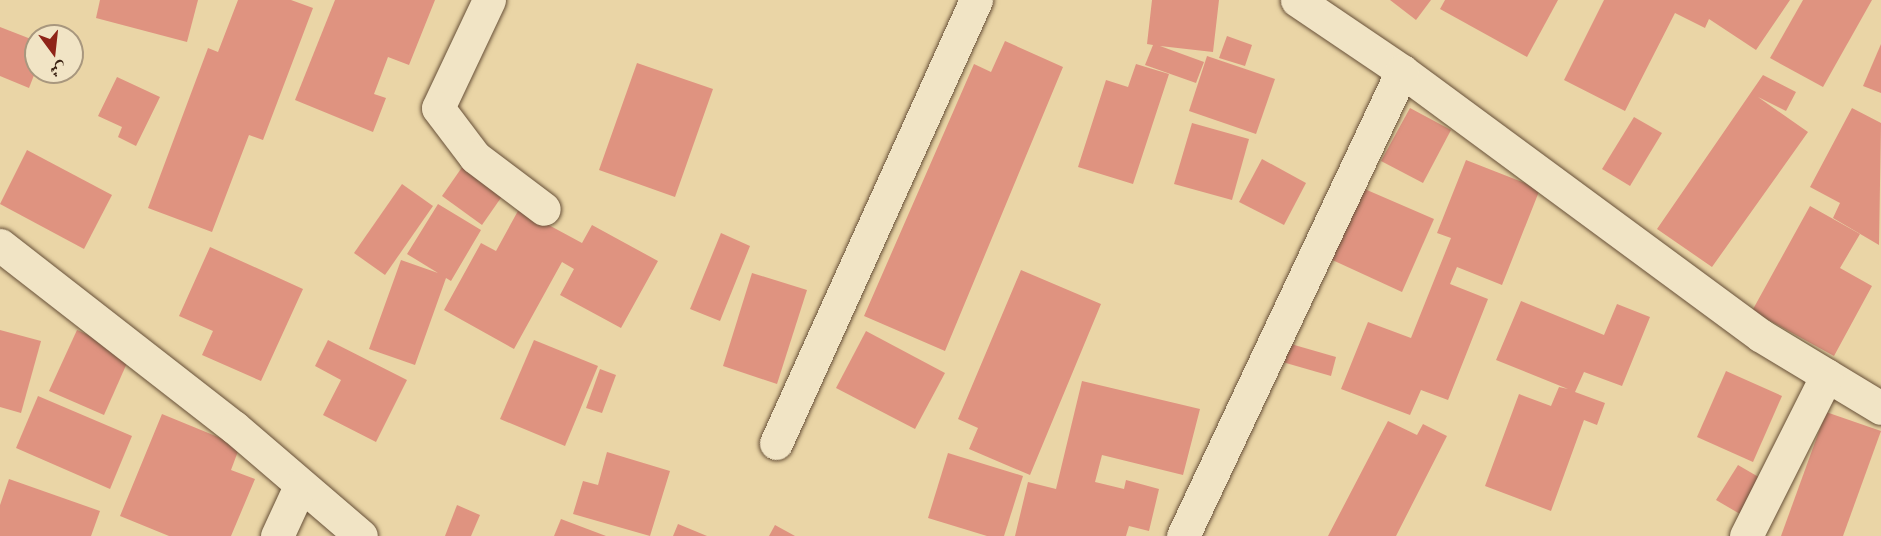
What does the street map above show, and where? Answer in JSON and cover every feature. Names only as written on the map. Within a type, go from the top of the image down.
[{"type":"street","points":[[489,0],[438,108],[475,157],[544,209]]},
{"type":"street","points":[[776,443],[976,0]]},
{"type":"street","points":[[1297,0],[1402,71],[1760,335],[1881,408]]},
{"type":"street","points":[[1184,536],[1402,71]]},
{"type":"street","points":[[0,244],[234,427],[300,486],[362,536]]},
{"type":"street","points":[[1746,536],[1827,375]]},
{"type":"street","points":[[277,536],[300,486]]},
{"type":"building","points":[[100,0],[198,0],[187,42],[96,18]]},
{"type":"building","points":[[238,0],[291,0],[313,8],[263,140],[249,135],[212,232],[148,208],[208,48],[218,52]]},
{"type":"building","points":[[335,0],[435,0],[409,65],[388,57],[374,94],[386,98],[373,132],[295,100]]},
{"type":"building","points":[[1152,0],[1219,0],[1213,52],[1160,46],[1204,62],[1196,83],[1145,65],[1153,45],[1147,44]]},
{"type":"building","points":[[1390,0],[1431,0],[1416,20]]},
{"type":"building","points":[[1445,0],[1558,0],[1527,57],[1440,9]]},
{"type":"building","points":[[1604,0],[1790,0],[1756,50],[1709,19],[1705,28],[1675,13],[1625,111],[1564,80]]},
{"type":"building","points":[[1803,0],[1872,0],[1823,87],[1770,58]]},
{"type":"building","points":[[0,27],[24,36],[24,84],[31,84],[29,88],[0,76]]},
{"type":"building","points":[[1227,36],[1252,45],[1245,66],[1219,58]]},
{"type":"building","points":[[1005,41],[1063,67],[945,351],[864,316],[974,64],[991,72]]},
{"type":"building","points":[[1881,44],[1881,93],[1863,86]]},
{"type":"building","points":[[1207,56],[1275,79],[1256,134],[1189,111]]},
{"type":"building","points":[[637,63],[713,89],[675,197],[599,170]]},
{"type":"building","points":[[1136,64],[1169,74],[1133,184],[1078,167],[1106,80],[1128,87]]},
{"type":"building","points":[[1763,75],[1796,92],[1786,111],[1758,97],[1808,132],[1712,267],[1657,229]]},
{"type":"building","points":[[117,77],[160,97],[136,146],[118,137],[122,127],[98,116]]},
{"type":"building","points":[[1410,108],[1451,130],[1423,183],[1381,161]]},
{"type":"building","points":[[1852,108],[1881,123],[1879,245],[1833,218],[1840,203],[1810,187]]},
{"type":"building","points":[[1634,117],[1662,133],[1630,186],[1602,169]]},
{"type":"building","points":[[1192,123],[1249,139],[1232,200],[1174,184]]},
{"type":"building","points":[[27,150],[112,195],[84,249],[0,204]]},
{"type":"building","points":[[1262,159],[1306,183],[1284,225],[1239,202]]},
{"type":"building","points":[[1466,160],[1540,189],[1502,285],[1457,267],[1450,284],[1488,299],[1448,400],[1421,390],[1410,415],[1341,389],[1368,322],[1411,338],[1451,238],[1437,233]]},
{"type":"building","points":[[465,163],[505,192],[482,225],[442,196]]},
{"type":"building","points":[[402,184],[433,206],[385,275],[354,253]]},
{"type":"building","points":[[1360,187],[1434,219],[1402,292],[1328,258]]},
{"type":"building","points":[[438,204],[481,230],[451,281],[446,278],[415,365],[369,349],[401,260],[438,273],[407,254]]},
{"type":"building","points":[[1810,206],[1860,234],[1840,268],[1872,286],[1834,356],[1752,311]]},
{"type":"building","points":[[519,209],[582,243],[592,225],[658,261],[621,328],[560,295],[574,269],[562,262],[514,349],[444,310],[481,243],[496,251]]},
{"type":"building","points":[[721,233],[750,246],[720,321],[690,309]]},
{"type":"building","points":[[210,247],[303,289],[261,381],[202,355],[213,331],[179,316]]},
{"type":"building","points":[[1021,270],[1101,304],[1030,475],[969,449],[978,428],[958,419]]},
{"type":"building","points":[[752,273],[807,290],[777,384],[723,366]]},
{"type":"building","points":[[1521,301],[1604,335],[1617,304],[1650,317],[1622,386],[1584,372],[1575,392],[1605,403],[1597,425],[1584,420],[1551,511],[1485,486],[1519,394],[1551,406],[1559,387],[1568,389],[1496,360]]},
{"type":"building","points":[[0,330],[41,341],[21,413],[0,407]]},
{"type":"building","points":[[77,330],[131,354],[104,415],[49,391]]},
{"type":"building","points":[[866,331],[945,373],[915,429],[836,388]]},
{"type":"building","points":[[328,340],[407,380],[376,442],[323,415],[341,380],[315,366]]},
{"type":"building","points":[[534,340],[598,366],[565,446],[500,419]]},
{"type":"building","points":[[1284,342],[1336,357],[1331,376],[1279,361]]},
{"type":"building","points":[[600,369],[616,375],[602,413],[586,408]]},
{"type":"building","points":[[1726,371],[1782,396],[1753,462],[1697,437]]},
{"type":"building","points":[[1082,381],[1200,409],[1183,475],[1102,455],[1095,482],[1124,489],[1126,480],[1159,489],[1149,531],[1129,526],[1126,536],[1015,536],[1028,482],[1056,489]]},
{"type":"building","points":[[38,396],[132,436],[110,489],[16,448]]},
{"type":"building","points":[[1826,412],[1881,431],[1843,536],[1781,536]]},
{"type":"building","points":[[162,414],[240,446],[231,470],[255,479],[231,536],[169,536],[120,516]]},
{"type":"building","points":[[1388,421],[1417,435],[1423,424],[1447,436],[1396,536],[1328,536]]},
{"type":"building","points":[[607,452],[670,471],[650,536],[573,514],[583,481],[598,485]]},
{"type":"building","points":[[948,453],[1023,476],[1004,536],[987,536],[928,518]]},
{"type":"building","points":[[1738,465],[1762,479],[1740,514],[1716,500]]},
{"type":"building","points":[[9,479],[100,511],[91,536],[0,536],[0,505]]},
{"type":"building","points":[[457,505],[480,515],[471,536],[445,536]]},
{"type":"building","points":[[561,519],[606,536],[554,536]]},
{"type":"building","points":[[678,524],[707,536],[673,536]]},
{"type":"building","points":[[775,525],[795,536],[769,536]]}]
